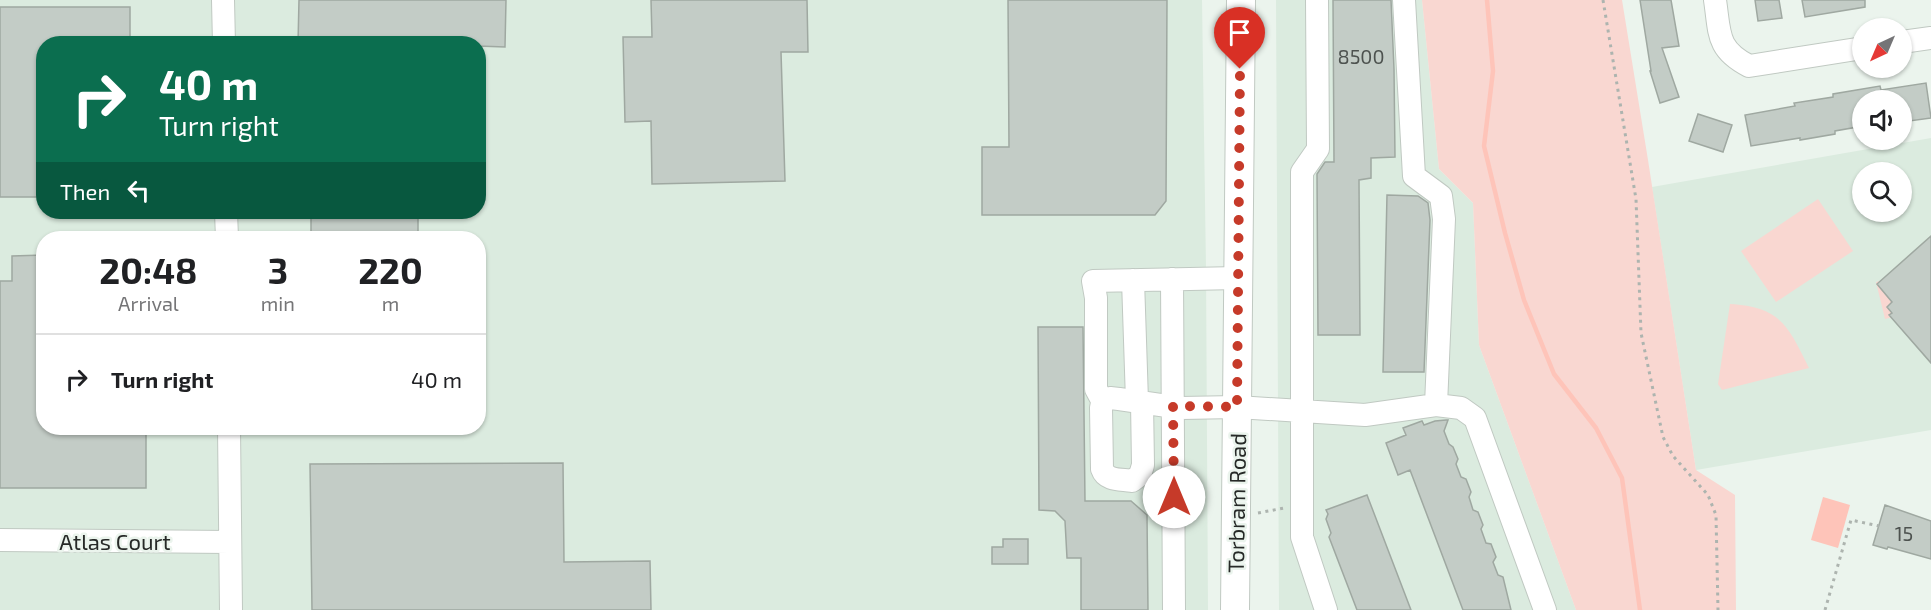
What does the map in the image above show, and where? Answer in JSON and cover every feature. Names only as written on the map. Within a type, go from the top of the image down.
[{"type":"main road","name":"Torbram Road","points":[[1235,610],[1241,0]]},
{"type":"street","points":[[224,0],[224,36]]},
{"type":"street","points":[[1317,0],[1318,150],[1302,172],[1302,537],[1326,610]]},
{"type":"street","points":[[1404,0],[1414,176],[1441,196],[1444,219],[1436,405]]},
{"type":"street","points":[[1715,0],[1723,46],[1736,59],[1749,66],[1852,50]]},
{"type":"street","points":[[1912,41],[1931,38]]},
{"type":"street","points":[[1103,402],[1096,389],[1096,298],[1093,281],[1238,278]]},
{"type":"street","points":[[1172,279],[1174,610]]},
{"type":"street","points":[[1133,280],[1139,402],[1143,465],[1140,475],[1132,481],[1111,478],[1104,474],[1101,408],[1103,402],[1110,398],[1139,402],[1173,406],[1237,407],[1365,415],[1436,405],[1461,408],[1475,418],[1545,610]]},
{"type":"street","points":[[229,435],[231,610]]},
{"type":"street","name":"Atlas Court","points":[[0,540],[230,542]]},
{"type":"path","points":[[1603,0],[1635,199],[1641,333],[1663,437],[1673,456],[1708,495],[1716,515],[1718,610]]},
{"type":"path","points":[[1236,518],[1302,506]]},
{"type":"path","points":[[1825,610],[1851,520],[1879,526]]},
{"type":"shaded area","points":[[0,0],[1202,0],[1208,610],[0,610]]},
{"type":"shaded area","points":[[1276,0],[1422,0],[1439,169],[1473,203],[1479,345],[1576,610],[1279,610]]},
{"type":"shaded area","points":[[1422,0],[1622,0],[1696,470],[1735,495],[1736,610],[1576,610],[1479,345],[1473,203],[1439,169]]},
{"type":"shaded area","points":[[1931,138],[1931,430],[1696,470],[1652,187],[1863,150],[1912,150],[1912,141]]},
{"type":"shaded area","points":[[1818,199],[1853,251],[1776,302],[1741,251]]},
{"type":"shaded area","points":[[1909,274],[1918,311],[1885,319],[1876,282]]},
{"type":"shaded area","points":[[1730,304],[1760,309],[1780,321],[1795,340],[1809,368],[1722,390],[1718,384]]},
{"type":"shaded area","points":[[1823,497],[1850,505],[1838,548],[1811,540]]},
{"type":"building","points":[[299,0],[506,0],[505,47],[486,46],[486,36],[298,36]]},
{"type":"building","points":[[651,0],[807,0],[808,52],[781,52],[785,181],[652,184],[651,121],[625,122],[623,37],[652,37]]},
{"type":"building","points":[[1008,0],[1167,0],[1166,201],[1155,215],[982,215],[982,147],[1009,147]]},
{"type":"building","points":[[1333,0],[1391,0],[1395,157],[1371,158],[1371,178],[1359,180],[1360,335],[1318,335],[1317,174],[1325,162],[1334,162]]},
{"type":"building","points":[[1640,0],[1671,0],[1679,46],[1662,48],[1679,97],[1660,103],[1650,71]]},
{"type":"building","points":[[1755,0],[1779,0],[1782,18],[1758,21]]},
{"type":"building","points":[[1802,0],[1865,0],[1865,7],[1805,17]]},
{"type":"building","points":[[0,7],[130,7],[130,36],[36,36],[36,197],[0,197]]},
{"type":"building","points":[[1926,83],[1931,118],[1912,121],[1912,90],[1881,90]]},
{"type":"building","points":[[1880,86],[1881,90],[1856,90]]},
{"type":"building","points":[[1852,91],[1852,128],[1835,131],[1835,134],[1751,146],[1745,115],[1795,106],[1794,103],[1833,97],[1833,94]]},
{"type":"building","points":[[1698,114],[1732,125],[1723,152],[1689,141]]},
{"type":"building","points":[[1387,195],[1418,196],[1428,203],[1430,220],[1424,372],[1383,372]]},
{"type":"building","points":[[311,219],[418,219],[418,231],[311,231]]},
{"type":"building","points":[[1931,236],[1931,363],[1889,315],[1892,313],[1887,307],[1892,302],[1877,284]]},
{"type":"building","points":[[36,255],[36,435],[146,435],[146,488],[0,488],[0,281],[12,281],[12,256]]},
{"type":"building","points":[[1038,327],[1083,327],[1085,501],[1131,501],[1147,515],[1148,610],[1081,610],[1081,558],[1067,558],[1065,521],[1055,511],[1039,510]]},
{"type":"building","points":[[1448,420],[1444,431],[1458,459],[1456,464],[1461,477],[1466,479],[1471,492],[1469,497],[1473,510],[1478,512],[1483,525],[1481,529],[1486,543],[1491,544],[1496,557],[1493,562],[1498,575],[1503,577],[1511,610],[1463,610],[1410,470],[1398,475],[1386,443],[1406,435],[1403,428],[1422,421],[1424,425]]},
{"type":"building","points":[[563,463],[564,562],[650,561],[651,610],[312,610],[310,464]]},
{"type":"building","points":[[1367,495],[1411,610],[1357,610],[1329,537],[1331,533],[1326,519],[1328,514],[1326,510]]},
{"type":"building","points":[[1885,505],[1931,521],[1931,559],[1873,545]]},
{"type":"building","points":[[1003,539],[1028,539],[1028,564],[992,564],[992,547],[1003,547]]},
{"type":"waterway","points":[[1487,0],[1493,71],[1484,146],[1505,233],[1524,300],[1554,374],[1596,428],[1622,478],[1640,610]]},
{"type":"route","points":[[1174,497],[1173,406],[1181,408],[1237,407],[1240,69]]}]
